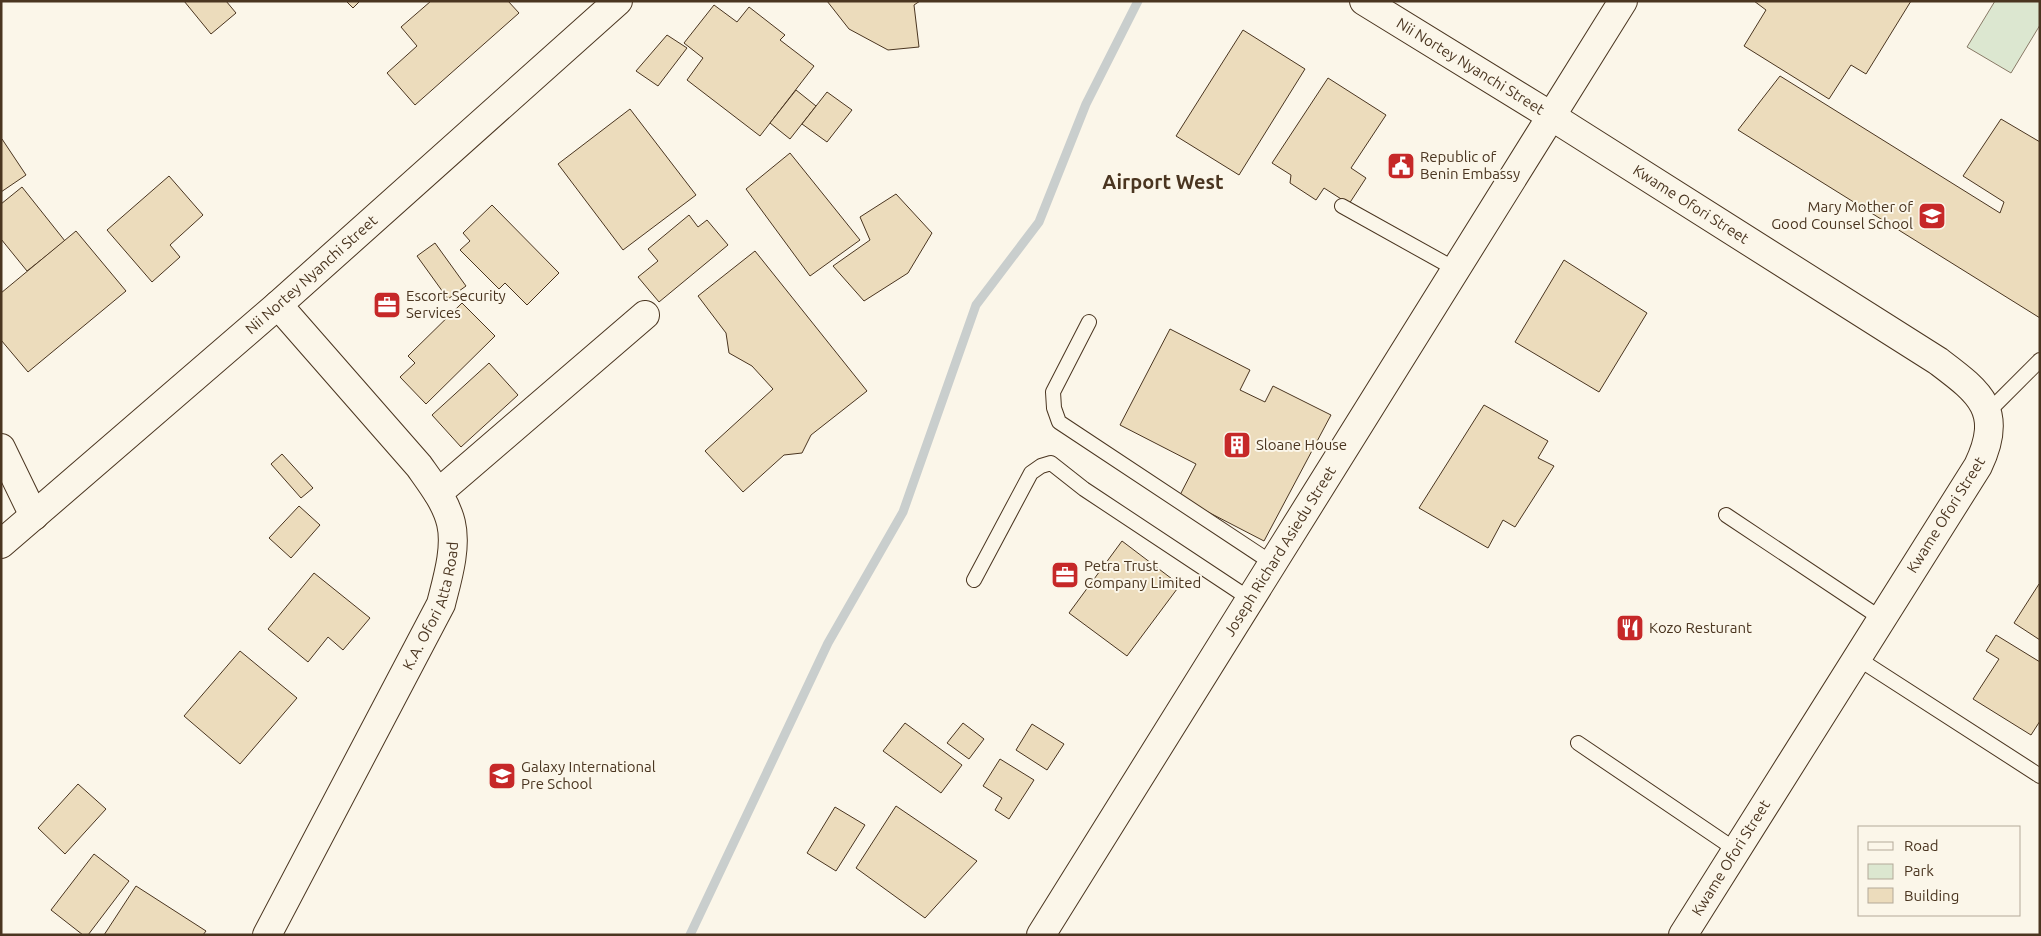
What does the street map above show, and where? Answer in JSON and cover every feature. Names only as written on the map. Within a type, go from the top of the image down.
[{"type":"street","name":"Nii Nortey Nyanchi Street","points":[[1,544],[278,305],[618,1]]},
{"type":"street","name":"Nii Nortey Nyanchi Street","points":[[1364,1],[1550,116]]},
{"type":"street","name":"Joseph Richard Asiedu Street","points":[[1040,935],[1623,1]]},
{"type":"street","name":"Kwame Ofori Street","points":[[1550,116],[1938,361],[1970,385],[1982,398],[1988,412],[1986,450],[1978,466],[1683,935]]},
{"type":"street","name":"K.A. Ofori Atta Road","points":[[267,935],[441,604],[451,547],[451,524],[438,493],[420,466],[278,305]]},
{"type":"street","points":[[438,493],[645,315]]},
{"type":"street","points":[[1,448],[34,516]]},
{"type":"lane","points":[[1342,206],[1455,269]]},
{"type":"lane","points":[[1089,322],[1053,392],[1054,408],[1059,422],[1272,564]]},
{"type":"lane","points":[[1988,412],[2040,360]]},
{"type":"lane","points":[[974,580],[1031,473],[1041,466],[1051,463],[1084,489],[1250,599]]},
{"type":"lane","points":[[1726,515],[1882,619]]},
{"type":"lane","points":[[1857,658],[2040,776]]},
{"type":"lane","points":[[1578,743],[1736,850]]},
{"type":"green space","points":[[1995,1],[2040,1],[2040,25],[2011,73],[1967,47]]},
{"type":"building","points":[[184,1],[226,1],[236,13],[211,34]]},
{"type":"building","points":[[346,1],[360,1],[353,8]]},
{"type":"building","points":[[431,1],[508,1],[519,13],[415,105],[387,73],[417,46],[401,27]]},
{"type":"building","points":[[827,1],[920,1],[914,5],[919,47],[888,50],[849,29]]},
{"type":"building","points":[[1754,1],[1911,1],[1866,74],[1851,65],[1829,99],[1744,46],[1766,10]]},
{"type":"building","points":[[714,5],[737,22],[749,7],[785,35],[780,40],[814,66],[760,136],[687,80],[703,58],[684,43]]},
{"type":"building","points":[[1243,30],[1305,69],[1239,175],[1176,136]]},
{"type":"building","points":[[667,35],[687,48],[658,86],[636,71]]},
{"type":"building","points":[[1780,76],[2000,213],[2004,202],[1963,176],[2001,119],[2040,142],[2040,318],[1738,130]]},
{"type":"building","points":[[1328,78],[1386,115],[1351,168],[1366,178],[1349,204],[1324,188],[1316,200],[1290,183],[1291,175],[1272,163]]},
{"type":"building","points":[[796,90],[816,106],[790,139],[770,123]]},
{"type":"building","points":[[827,92],[852,110],[827,142],[802,124]]},
{"type":"building","points":[[630,109],[696,195],[623,250],[558,164]]},
{"type":"building","points":[[1,139],[26,175],[1,192]]},
{"type":"building","points":[[790,153],[860,240],[810,276],[746,189]]},
{"type":"building","points":[[169,176],[203,215],[170,245],[180,257],[152,282],[107,230]]},
{"type":"building","points":[[22,187],[65,241],[27,271],[1,239],[1,204]]},
{"type":"building","points":[[896,194],[932,233],[908,273],[864,301],[833,266],[870,240],[860,217]]},
{"type":"building","points":[[492,205],[559,273],[527,305],[505,283],[499,289],[460,250],[470,241],[463,233]]},
{"type":"building","points":[[689,215],[698,227],[707,220],[728,245],[659,302],[638,277],[658,261],[648,249]]},
{"type":"building","points":[[76,231],[126,291],[28,372],[1,340],[1,293]]},
{"type":"building","points":[[435,243],[466,286],[448,299],[417,256]]},
{"type":"building","points":[[755,251],[867,391],[811,435],[802,453],[784,455],[743,492],[705,451],[773,389],[752,366],[729,353],[726,333],[698,296]]},
{"type":"building","points":[[1564,260],[1647,313],[1599,392],[1515,342]]},
{"type":"building","points":[[462,303],[495,336],[426,404],[400,377],[415,363],[408,356]]},
{"type":"building","name":"Sloane House","points":[[1170,329],[1250,370],[1240,390],[1265,402],[1273,386],[1331,415],[1264,541],[1179,497],[1196,464],[1120,425]]},
{"type":"building","points":[[489,363],[518,395],[461,447],[432,415]]},
{"type":"building","points":[[1484,405],[1548,441],[1538,458],[1554,466],[1515,527],[1503,520],[1488,548],[1419,508]]},
{"type":"building","points":[[282,454],[313,488],[301,498],[271,464]]},
{"type":"building","points":[[299,506],[320,525],[291,558],[269,538]]},
{"type":"building","points":[[1122,541],[1180,585],[1127,656],[1069,613]]},
{"type":"building","points":[[314,573],[370,618],[343,650],[328,637],[308,662],[268,629]]},
{"type":"building","points":[[2040,585],[2040,640],[2014,623]]},
{"type":"building","points":[[1996,635],[2040,662],[2040,721],[2031,735],[1973,699],[1999,659],[1986,651]]},
{"type":"building","points":[[240,651],[297,698],[240,764],[184,716]]},
{"type":"building","points":[[905,723],[962,765],[941,793],[883,751]]},
{"type":"building","points":[[963,723],[984,739],[969,759],[947,743]]},
{"type":"building","points":[[1032,724],[1064,744],[1047,770],[1016,750]]},
{"type":"building","points":[[1000,759],[1034,780],[1009,819],[995,810],[1002,798],[983,786]]},
{"type":"building","points":[[78,784],[106,809],[65,854],[38,828]]},
{"type":"building","points":[[896,806],[977,861],[925,918],[856,868]]},
{"type":"building","points":[[835,807],[865,825],[836,871],[807,853]]},
{"type":"building","points":[[94,854],[129,881],[88,935],[83,935],[51,910]]},
{"type":"building","points":[[136,886],[206,931],[203,935],[104,935]]},
{"type":"waterway","points":[[690,935],[828,643],[903,512],[976,305],[1039,222],[1086,104],[1138,1]]},
{"type":"place","name":"Republic of Benin Embassy","points":[[1401,166]]},
{"type":"place","name":"Mary Mother of Good Counsel School","points":[[1932,216]]},
{"type":"place","name":"Escort Security Services","points":[[387,305]]},
{"type":"place","name":"Sloane House","points":[[1237,445]]},
{"type":"place","name":"Petra Trust Company Limited","points":[[1065,575]]},
{"type":"place","name":"Kozo Resturant","points":[[1630,628]]},
{"type":"place","name":"Galaxy International Pre School","points":[[502,776]]},
{"type":"district","name":"Airport West","points":[[1163,182]]}]
